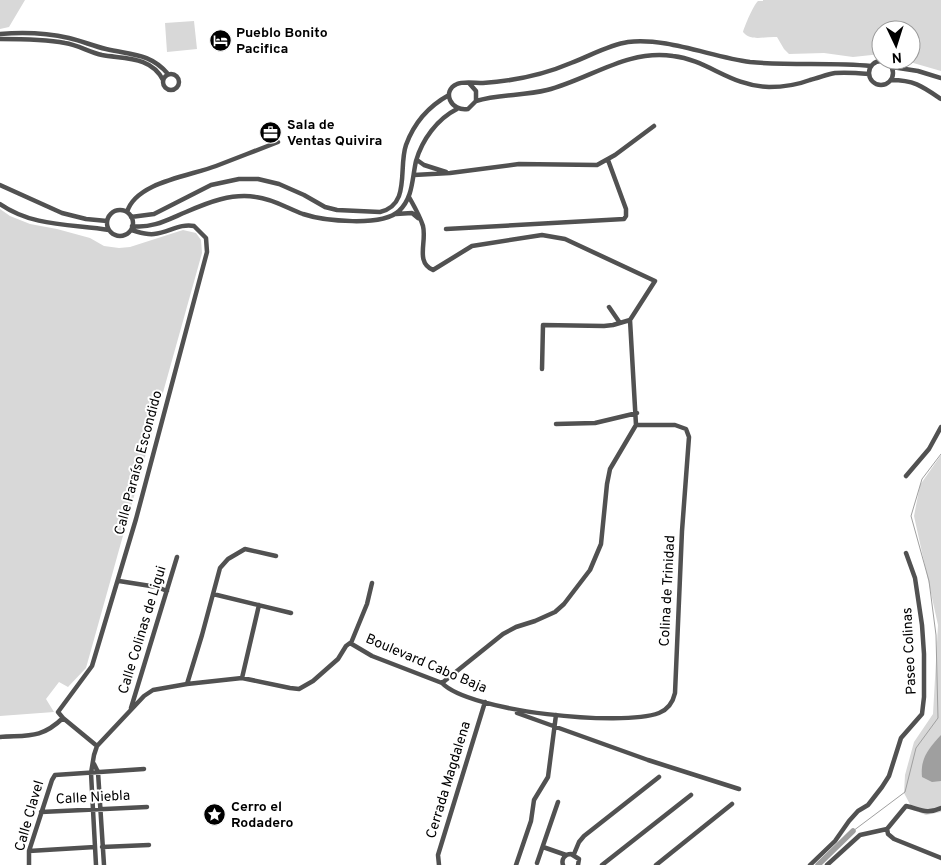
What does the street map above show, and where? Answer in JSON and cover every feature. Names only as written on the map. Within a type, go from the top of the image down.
[{"type":"street","points":[[0,34],[16,33],[56,36],[110,50],[136,54],[149,59],[168,74],[173,74],[177,77],[179,81],[178,86],[171,90],[166,88],[160,73],[135,59],[102,55],[64,42],[0,39]]},
{"type":"street","points":[[457,108],[450,101],[449,95],[450,90],[458,83],[504,81],[535,75],[564,66],[608,47],[627,42],[640,41],[667,44],[755,62],[794,64],[838,63],[871,66]]},
{"type":"street","points":[[393,215],[400,210],[409,197],[417,160],[432,129],[444,116],[457,108],[468,109],[476,101],[498,96],[546,90],[584,78],[621,61],[635,57],[661,54],[688,58],[726,77],[753,85],[782,87],[835,73],[869,74]]},
{"type":"street","points":[[869,74],[871,69]]},
{"type":"street","points":[[891,80],[892,70]]},
{"type":"street","points":[[912,70],[941,78]]},
{"type":"street","points":[[163,80],[168,74]]},
{"type":"street","points":[[869,74],[876,84],[884,84],[891,80],[910,80],[941,99]]},
{"type":"street","points":[[469,83],[476,91],[476,101]]},
{"type":"street","points":[[131,217],[154,214],[211,185],[239,179],[258,179],[279,184],[326,207],[337,210],[380,212],[386,210],[392,207],[400,195],[403,160],[412,131],[429,109],[449,95]]},
{"type":"street","points":[[414,175],[450,173],[519,164],[591,166],[608,160],[654,126]]},
{"type":"street","points":[[127,212],[132,201],[159,184],[216,166],[278,142]]},
{"type":"street","points":[[417,160],[424,165],[450,173]]},
{"type":"street","points":[[446,229],[624,219],[626,209],[608,160]]},
{"type":"street","points":[[0,185],[62,213],[86,219],[107,220]]},
{"type":"street","points":[[0,204],[35,220],[109,230],[120,236],[124,235],[131,228],[156,225],[216,200],[244,196],[267,199],[302,214],[319,218],[370,220],[403,212],[412,213],[421,221]]},
{"type":"street","points":[[409,197],[421,221],[424,235],[423,259],[426,266],[433,270],[472,246],[542,235],[565,239],[655,281],[630,320],[637,413],[636,425],[610,469],[606,484],[601,544],[590,570],[564,604],[555,612],[545,618],[511,629],[442,683]]},
{"type":"street","points":[[107,220],[115,211],[127,212],[131,217],[131,228]]},
{"type":"street","points":[[107,220],[109,230]]},
{"type":"street","name":"Calle Paraíso Escondido","points":[[63,718],[58,711],[92,666],[118,581],[207,252],[206,238],[194,226],[183,225],[152,235],[131,228]]},
{"type":"street","points":[[609,307],[620,323]]},
{"type":"street","points":[[542,369],[543,325],[604,326],[630,320]]},
{"type":"street","points":[[556,424],[595,423],[637,413]]},
{"type":"street","name":"Colina de Trinidad","points":[[625,717],[659,713],[668,708],[674,700],[682,531],[689,440],[686,429],[675,425],[636,425]]},
{"type":"street","points":[[906,476],[929,449],[941,427]]},
{"type":"street","points":[[187,684],[220,568],[228,559],[245,549],[276,556]]},
{"type":"street","name":"Paseo Colinas","points":[[815,864],[849,821],[858,811],[868,805],[882,787],[889,776],[900,738],[922,714],[924,654],[922,625],[915,578],[906,552]]},
{"type":"street","name":"Calle Colinas de Ligui","points":[[130,710],[176,556]]},
{"type":"street","points":[[118,581],[157,587],[167,591]]},
{"type":"street","points":[[351,643],[367,604],[372,582]]},
{"type":"street","points":[[213,594],[291,613]]},
{"type":"street","points":[[242,678],[258,605]]},
{"type":"street","name":"Boulevard Cabo Baja","points":[[97,746],[130,710],[153,690],[242,678],[299,689],[313,681],[338,659],[346,646],[351,643],[372,656],[442,683],[452,691],[739,789]]},
{"type":"street","name":"Cerrada Magdalena","points":[[439,865],[438,855],[485,702]]},
{"type":"street","name":"Boulevard Cabo Baja","points":[[509,709],[556,715],[625,717]]},
{"type":"street","points":[[516,865],[532,814],[534,800],[548,777],[556,715]]},
{"type":"street","points":[[0,737],[34,735],[46,732],[63,718],[97,746],[91,773],[96,865]]},
{"type":"street","points":[[94,764],[98,772],[104,865]]},
{"type":"street","points":[[91,773],[144,769]]},
{"type":"street","name":"Calle Clavel","points":[[29,865],[29,851],[55,775],[91,773]]},
{"type":"street","points":[[574,854],[584,836],[659,777]]},
{"type":"street","points":[[602,865],[690,795]]},
{"type":"street","points":[[538,863],[558,802]]},
{"type":"street","points":[[656,865],[732,804]]},
{"type":"street","name":"Calle Niebla","points":[[41,812],[147,806]]},
{"type":"street","points":[[828,865],[860,835],[887,829],[906,806],[922,812],[935,811],[941,808]]},
{"type":"street","points":[[887,829],[888,834],[894,838],[941,858]]},
{"type":"street","points":[[102,847],[149,845]]},
{"type":"street","points":[[29,851],[95,847]]},
{"type":"street","points":[[543,847],[566,855],[574,854]]},
{"type":"street","points":[[574,854],[578,859],[578,865]]},
{"type":"street","points":[[563,865],[563,858],[566,855]]},
{"type":"shaded area","points":[[0,0],[25,0],[9,27],[0,29]]},
{"type":"shaded area","points":[[941,0],[941,71],[921,65],[921,20],[871,20],[871,55],[853,57],[824,53],[789,54],[777,37],[754,38],[743,32],[756,3],[763,1]]},
{"type":"shaded area","points":[[194,21],[197,49],[167,52],[165,23]]},
{"type":"shaded area","points":[[0,209],[10,216],[30,224],[57,229],[90,238],[104,246],[119,248],[130,247],[183,230],[196,233],[201,240],[202,253],[86,668],[68,687],[59,682],[46,699],[54,712],[0,716]]},
{"type":"shaded area","points":[[941,455],[941,812],[926,815],[913,810],[904,793],[905,775],[914,742],[933,714],[938,625],[914,516],[920,485]]},
{"type":"shaded area","points":[[941,735],[941,781],[932,782],[922,777],[922,764],[929,749]]},
{"type":"waterway","points":[[853,831],[905,792],[916,748],[938,718],[936,635],[929,581],[911,516],[922,479],[941,454]]},
{"type":"waterway","points":[[818,865],[853,831]]},
{"type":"place","name":"Pueblo Bonito Pacifica","points":[[220,41]]},
{"type":"place","name":"Sala de Ventas Quivira","points":[[271,133]]},
{"type":"place","name":"Cerro el Rodadero","points":[[215,815]]}]
